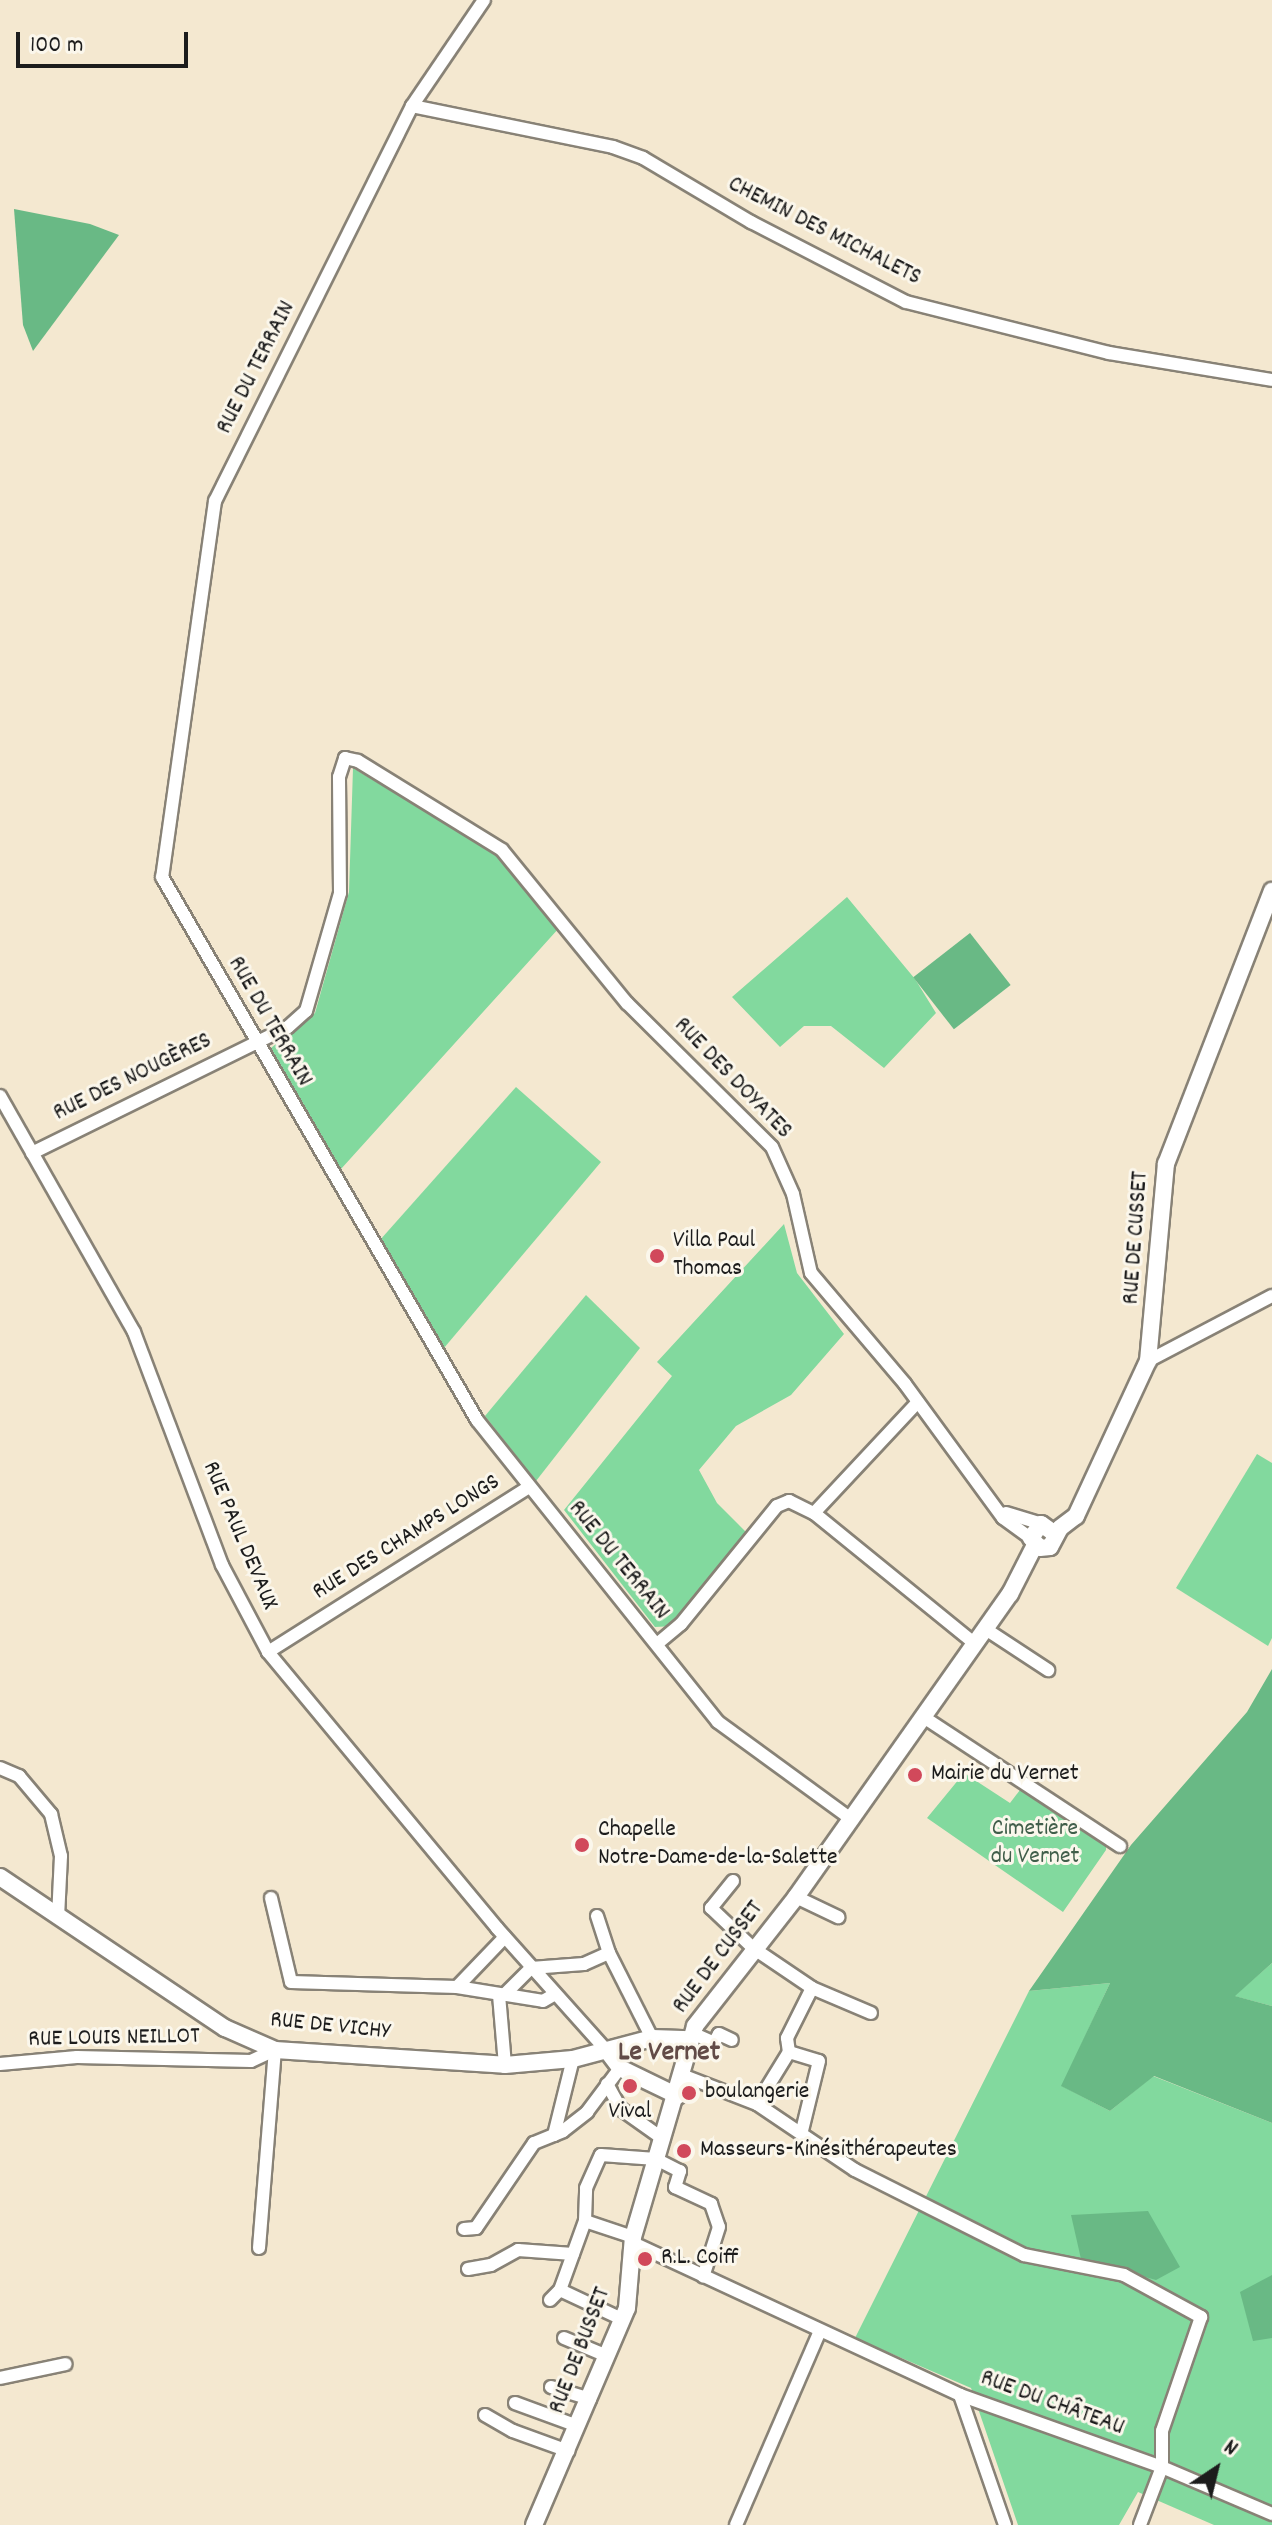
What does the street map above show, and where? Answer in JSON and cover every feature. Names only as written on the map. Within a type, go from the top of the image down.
[{"type":"street","name":"RUE DU TERRAIN","points":[[484,0],[412,106],[215,501],[162,877],[255,1043],[477,1420],[718,1722],[851,1819]]},
{"type":"street","name":"CHEMIN DES MICHALETS","points":[[412,106],[613,147],[643,158],[751,222],[906,302],[1122,356],[1272,380]]},
{"type":"street","name":"RUE DES NOUGÈRES","points":[[32,1153],[255,1043],[306,1011],[317,986],[340,893],[339,777],[345,758]]},
{"type":"street","name":"RUE DES DOYATES","points":[[345,758],[502,850],[627,1003],[772,1147],[793,1194],[811,1273],[918,1402],[997,1507],[1042,1536]]},
{"type":"street","name":"RUE DE CUSSET","points":[[691,2036],[753,1948],[796,1897],[1010,1594],[1042,1536],[1076,1516],[1148,1361],[1166,1164],[1272,891]]},
{"type":"street","name":"RUE PAUL DEVAUX","points":[[0,1096],[134,1332],[222,1565],[268,1652],[531,1968],[608,2052]]},
{"type":"street","points":[[1148,1361],[1272,1296]]},
{"type":"street","points":[[814,1513],[918,1402]]},
{"type":"street","name":"RUE DES CHAMPS LONGS","points":[[268,1652],[529,1487]]},
{"type":"street","points":[[657,1644],[681,1624],[777,1506],[789,1501],[814,1513],[974,1643]]},
{"type":"street","points":[[984,1628],[1048,1670]]},
{"type":"street","points":[[922,1716],[1120,1846]]},
{"type":"street","points":[[0,1768],[19,1776],[51,1814],[61,1856],[58,1917]]},
{"type":"street","name":"RUE DE VICHY","points":[[0,1877],[239,2035],[275,2050],[505,2065],[573,2059],[652,2038],[691,2036]]},
{"type":"street","points":[[733,1881],[711,1908],[753,1948],[812,1988],[871,2013]]},
{"type":"street","points":[[796,1897],[838,1917]]},
{"type":"street","points":[[271,1898],[291,1982],[457,1987],[543,2001],[555,1994]]},
{"type":"street","points":[[597,1916],[609,1953],[652,2038]]},
{"type":"street","points":[[457,1987],[505,1937]]},
{"type":"street","points":[[501,1995],[531,1968],[584,1964],[609,1953]]},
{"type":"street","points":[[757,2104],[789,2052],[787,2038],[812,1988]]},
{"type":"street","points":[[501,1995],[505,2065]]},
{"type":"street","points":[[691,2036],[714,2043],[719,2034],[732,2040]]},
{"type":"street","name":"RUE LOUIS NEILLOT","points":[[229,2059],[239,2035]]},
{"type":"street","name":"RUE DE BUSSET","points":[[534,2525],[590,2399],[631,2291],[633,2240],[678,2096],[691,2036]]},
{"type":"street","points":[[259,2248],[275,2050]]},
{"type":"street","name":"RUE LOUIS NEILLOT","points":[[0,2064],[77,2057],[251,2061],[275,2050]]},
{"type":"street","points":[[608,2052],[620,2068],[678,2096]]},
{"type":"street","points":[[789,2052],[819,2061],[802,2131]]},
{"type":"street","points":[[554,2135],[573,2059]]},
{"type":"street","points":[[464,2229],[476,2228],[534,2143],[554,2135],[587,2112],[620,2068]]},
{"type":"street","points":[[682,2075],[757,2104],[902,2196],[1024,2255],[1124,2275],[1201,2317],[1162,2431],[1162,2467],[1140,2525]]},
{"type":"street","points":[[607,2084],[621,2109],[663,2139]]},
{"type":"street","points":[[550,2300],[560,2290],[585,2221],[586,2188],[601,2155],[656,2159],[680,2171],[675,2187],[699,2194],[718,2216],[703,2277]]},
{"type":"street","name":"RUE DU CHÂTEAU","points":[[585,2221],[633,2240],[819,2333],[960,2395],[1162,2467],[1272,2514]]},
{"type":"street","points":[[468,2269],[491,2265],[518,2250],[573,2254]]},
{"type":"street","points":[[560,2290],[622,2319]]},
{"type":"street","points":[[736,2525],[819,2333]]},
{"type":"street","points":[[564,2338],[607,2356]]},
{"type":"street","points":[[0,2378],[66,2364]]},
{"type":"street","points":[[551,2387],[590,2399]]},
{"type":"street","points":[[960,2395],[1005,2525]]},
{"type":"street","points":[[515,2403],[578,2426]]},
{"type":"street","points":[[485,2415],[568,2451]]},
{"type":"green space","points":[[14,209],[90,224],[119,235],[33,351],[23,325]]},
{"type":"green space","points":[[353,768],[494,853],[559,928],[341,1169],[271,1048],[315,1013],[349,892]]},
{"type":"green space","points":[[847,897],[915,979],[936,1013],[884,1068],[831,1026],[804,1026],[780,1047],[732,997]]},
{"type":"green space","points":[[970,933],[1011,985],[954,1029],[913,977]]},
{"type":"green space","points":[[516,1087],[601,1162],[444,1348],[380,1240]]},
{"type":"green space","points":[[784,1224],[797,1273],[844,1334],[791,1395],[736,1426],[699,1470],[717,1503],[747,1533],[674,1626],[655,1627],[564,1510],[672,1376],[657,1362]]},
{"type":"green space","points":[[586,1295],[640,1348],[536,1481],[485,1416]]},
{"type":"green space","points":[[1257,1454],[1272,1463],[1272,1638],[1268,1646],[1176,1588]]},
{"type":"green space","points":[[1272,1669],[1272,1963],[1235,1996],[1272,2006],[1272,2123],[1154,2076],[1110,2111],[1061,2086],[1110,1983],[1029,1991],[1131,1845],[1247,1712]]},
{"type":"green space","name":"Cimetière du Vernet","points":[[964,1773],[1010,1803],[1023,1786],[1106,1843],[1106,1850],[1063,1912],[927,1818]]},
{"type":"green space","points":[[1272,1963],[1272,2006],[1234,1996]]},
{"type":"green space","points":[[1110,1983],[1062,2086],[1110,2111],[1153,2076],[1272,2123],[1272,2525],[1214,2525],[1138,2492],[1119,2525],[1018,2525],[971,2388],[855,2338],[1029,1991]]},
{"type":"green space","points":[[1148,2211],[1180,2267],[1156,2280],[1081,2259],[1071,2215]]},
{"type":"green space","points":[[1272,2275],[1272,2338],[1253,2341],[1240,2292]]},
{"type":"place","name":"Villa Paul Thomas","points":[[657,1256]]},
{"type":"place","name":"Mairie du Vernet","points":[[915,1775]]},
{"type":"place","name":"Chapelle Notre-Dame-de-la-Salette","points":[[582,1845]]},
{"type":"place","name":"Vival","points":[[630,2086]]},
{"type":"place","name":"boulangerie","points":[[689,2093]]},
{"type":"place","name":"Masseurs-Kinésithérapeutes","points":[[684,2151]]},
{"type":"place","name":"R.L. Coiff","points":[[645,2259]]},
{"type":"district","name":"Le Vernet","points":[[669,2054]]}]
